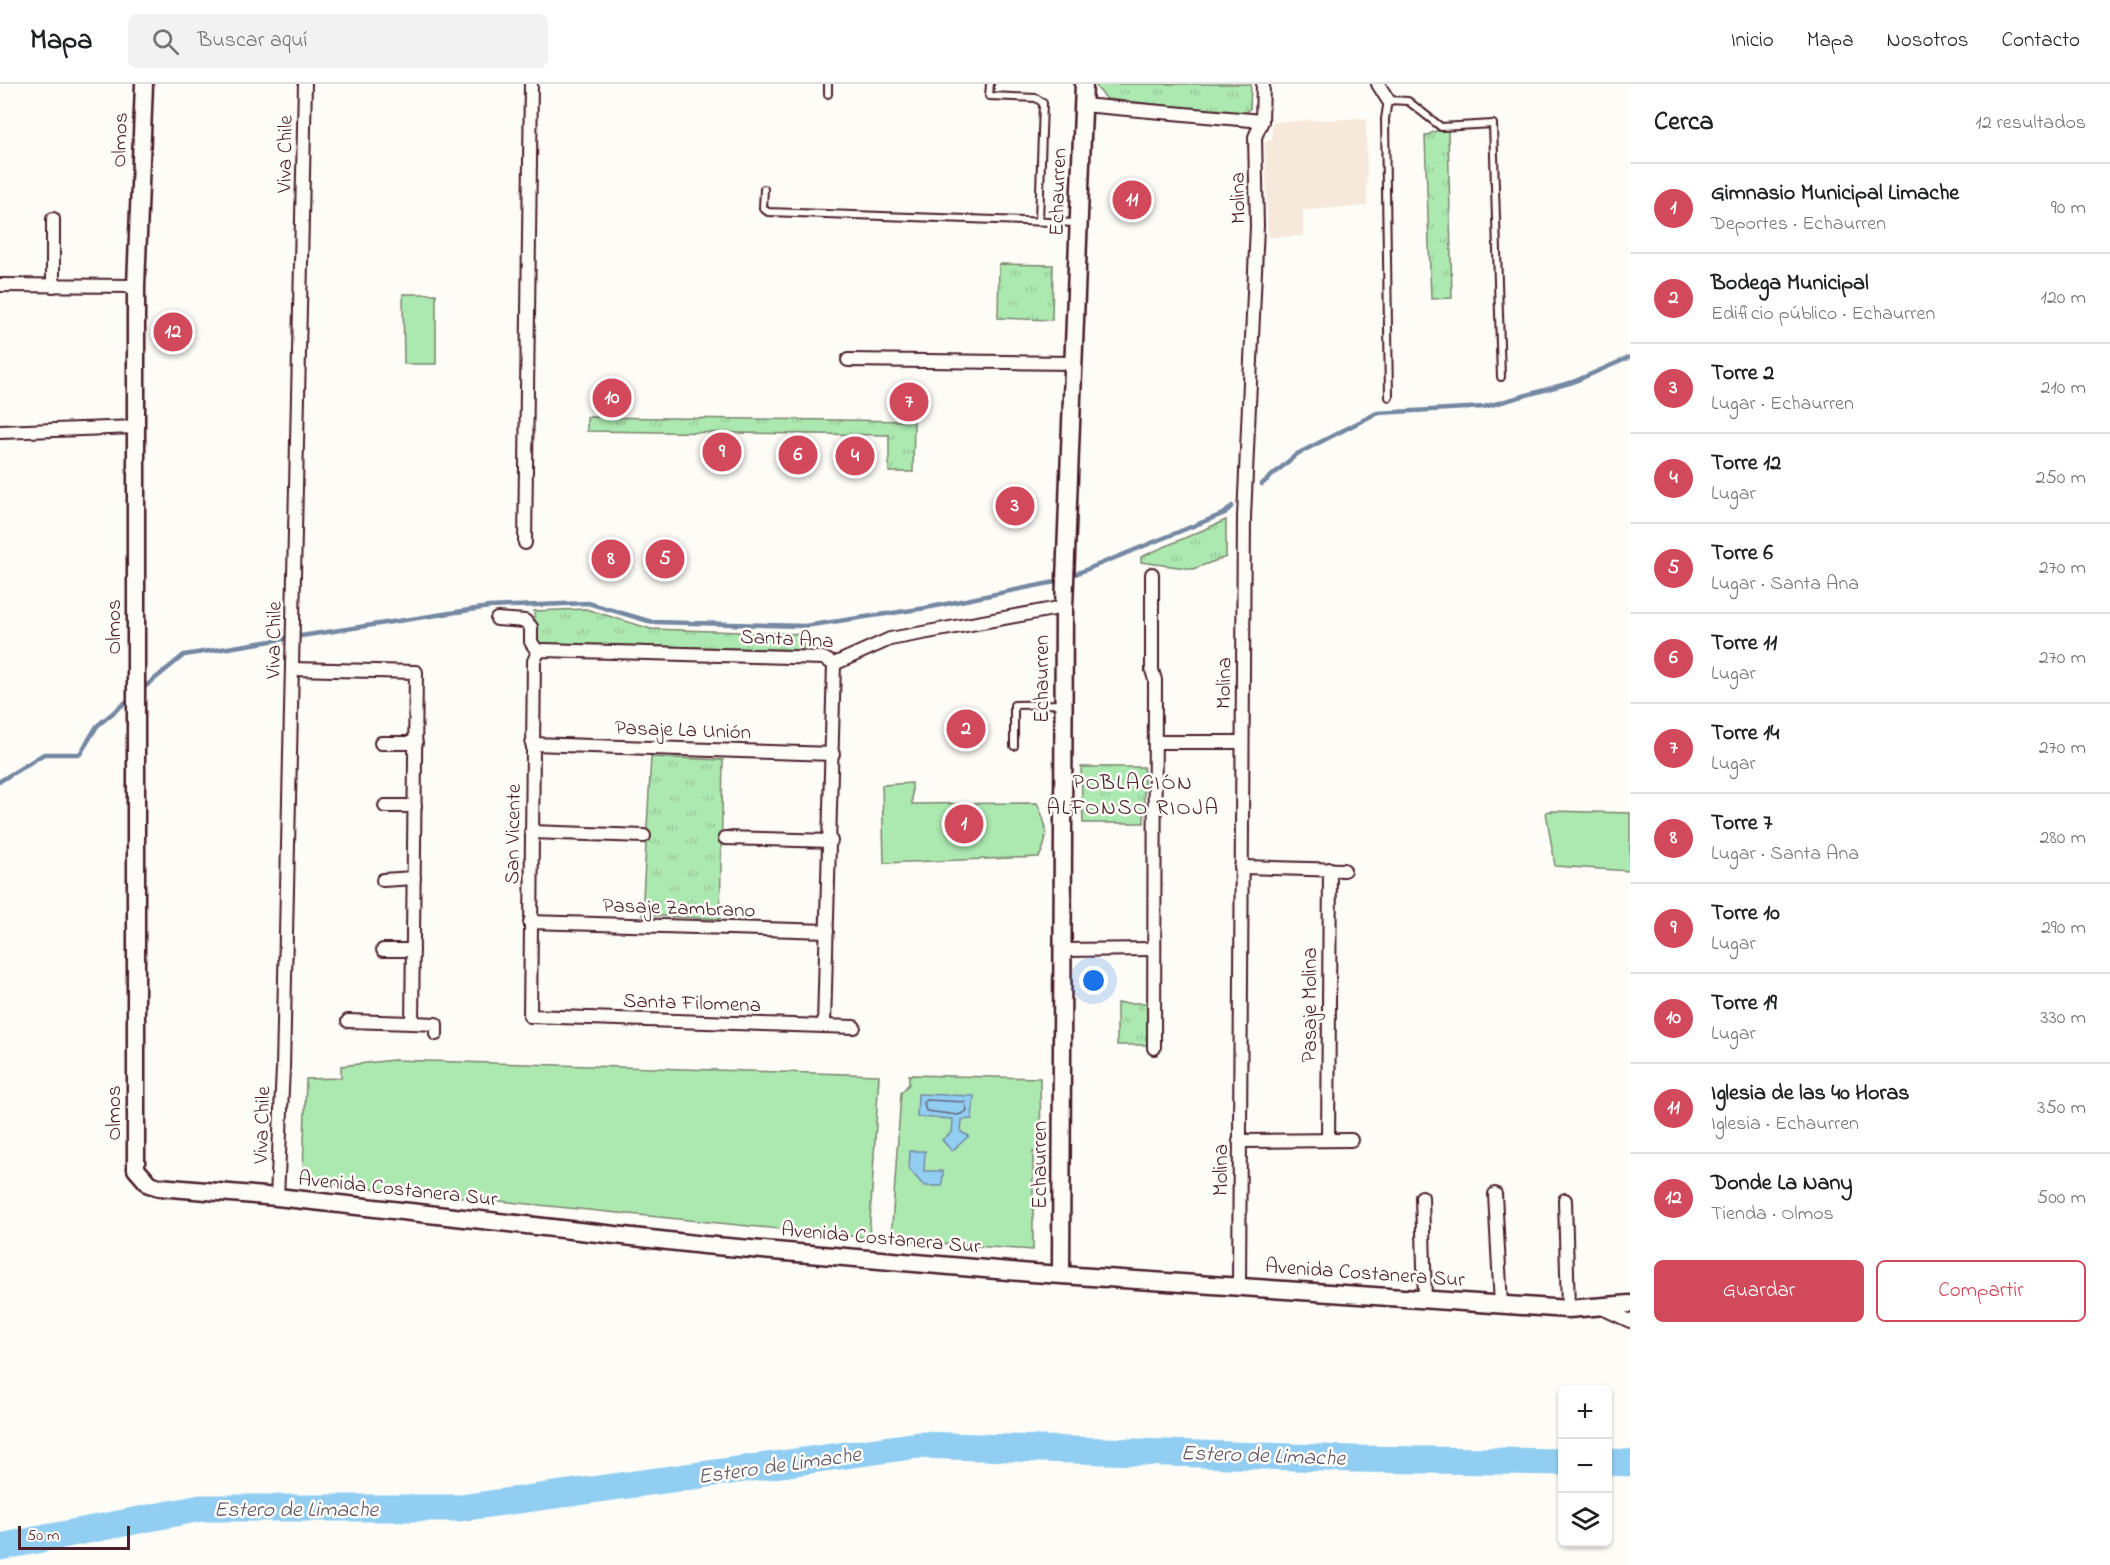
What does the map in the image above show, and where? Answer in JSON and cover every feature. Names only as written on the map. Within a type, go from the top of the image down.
[{"type":"street","name":"Olmos","points":[[136,1169],[136,286],[144,84]]},
{"type":"street","name":"Viva Chile","points":[[277,1197],[305,84]]},
{"type":"street","points":[[525,543],[531,84]]},
{"type":"street","name":"Echaurren","points":[[1060,1274],[1064,607],[1084,84]]},
{"type":"street","name":"Molina","points":[[1239,1285],[1244,517],[1257,226],[1255,137],[1262,121],[1263,84]]},
{"type":"street","points":[[1378,84],[1389,100]]},
{"type":"street","points":[[1083,105],[1262,121]]},
{"type":"street","points":[[53,219],[53,286]]},
{"type":"street","points":[[0,285],[136,286]]},
{"type":"street","points":[[848,360],[1074,363]]},
{"type":"street","points":[[0,432],[136,427]]},
{"type":"street","points":[[1152,574],[1155,742],[1154,1048]]},
{"type":"street","name":"Santa Ana","points":[[538,652],[543,650],[823,658],[834,664],[890,639],[1064,607]]},
{"type":"street","points":[[497,619],[525,621],[531,627],[531,642],[538,652]]},
{"type":"street","name":"San Vicente","points":[[530,1016],[532,744],[534,661],[538,652]]},
{"type":"street","points":[[824,1025],[831,841],[834,664]]},
{"type":"street","points":[[292,669],[416,672],[412,1023]]},
{"type":"street","points":[[1155,742],[1242,742]]},
{"type":"street","points":[[381,743],[416,743]]},
{"type":"street","name":"Pasaje La Unión","points":[[532,744],[833,754]]},
{"type":"street","points":[[385,806],[415,806]]},
{"type":"street","points":[[531,832],[644,836]]},
{"type":"street","points":[[725,838],[831,841]]},
{"type":"street","points":[[1242,867],[1344,870]]},
{"type":"street","name":"Pasaje Molina","points":[[1328,1140],[1330,869]]},
{"type":"street","points":[[383,880],[414,878]]},
{"type":"street","name":"Pasaje Zambrano","points":[[530,922],[827,931]]},
{"type":"street","points":[[1062,950],[1154,949]]},
{"type":"street","points":[[382,950],[413,950]]},
{"type":"street","name":"Santa Filomena","points":[[530,1016],[854,1027]]},
{"type":"street","points":[[348,1021],[436,1024],[436,1034]]},
{"type":"street","points":[[1239,1141],[1351,1140]]},
{"type":"street","name":"Avenida Costanera Sur","points":[[136,1169],[149,1184],[159,1187],[277,1197],[704,1245],[1060,1274],[1501,1305],[1568,1309],[1630,1304]]},
{"type":"street","points":[[1495,1194],[1501,1305]]},
{"type":"street","points":[[1422,1197],[1425,1300]]},
{"type":"street","points":[[1565,1200],[1568,1309]]},
{"type":"street","points":[[1602,1308],[1630,1322]]},
{"type":"lane","points":[[828,84],[828,94]]},
{"type":"lane","points":[[990,84],[989,96],[1036,98],[1043,103],[1039,221]]},
{"type":"lane","points":[[1389,397],[1385,119],[1389,100],[1408,101],[1441,127],[1493,124],[1501,377]]},
{"type":"lane","points":[[764,189],[763,208],[768,212],[1078,223]]},
{"type":"lane","points":[[1014,746],[1014,705],[1064,704]]},
{"type":"shaded area","points":[[1366,118],[1367,206],[1303,210],[1303,236],[1268,237],[1265,142],[1272,140],[1272,122]]},
{"type":"green space","points":[[1097,84],[1251,84],[1250,109],[1244,114],[1107,99],[1097,88]]},
{"type":"green space","points":[[1436,131],[1448,131],[1452,298],[1431,299],[1425,136]]},
{"type":"green space","points":[[999,264],[1053,265],[1052,320],[998,318]]},
{"type":"green space","points":[[403,294],[436,294],[436,364],[404,364]]},
{"type":"green space","points":[[587,417],[914,421],[913,472],[889,472],[889,435],[587,431]]},
{"type":"green space","points":[[1226,520],[1226,557],[1193,569],[1141,562],[1141,557]]},
{"type":"green space","points":[[586,609],[651,629],[803,634],[803,650],[541,643],[536,639],[534,611]]},
{"type":"green space","points":[[651,757],[723,760],[720,919],[642,915]]},
{"type":"green space","points":[[1081,767],[1144,767],[1144,823],[1083,823]]},
{"type":"green space","points":[[912,783],[912,804],[1037,803],[1046,830],[1045,843],[1039,857],[884,863],[882,785]]},
{"type":"green space","points":[[1546,812],[1630,813],[1630,871],[1555,866]]},
{"type":"green space","points":[[1117,1003],[1150,1003],[1149,1045],[1117,1045]]},
{"type":"green space","points":[[393,1060],[879,1075],[869,1238],[310,1182],[303,1174],[306,1079],[341,1078],[341,1066]]},
{"type":"green space","points":[[909,1075],[1040,1078],[1041,1152],[1033,1152],[1033,1250],[891,1240],[901,1093],[909,1084]]},
{"type":"water","points":[[918,1094],[974,1096],[972,1119],[962,1120],[961,1132],[969,1136],[952,1151],[942,1140],[952,1132],[953,1119],[917,1117]]},
{"type":"water","points":[[910,1151],[925,1151],[924,1171],[943,1171],[942,1186],[924,1186],[909,1169]]},
{"type":"waterway","points":[[1262,484],[1297,454],[1377,413],[1484,407],[1573,382],[1630,357]]},
{"type":"waterway","points":[[1068,577],[1225,513],[1232,506]]},
{"type":"waterway","points":[[301,636],[489,607],[588,603],[652,622],[805,626],[926,608],[1060,581]]},
{"type":"waterway","points":[[141,690],[184,655],[284,639]]},
{"type":"waterway","points":[[0,781],[44,754],[80,754],[97,726],[132,697]]},
{"type":"waterway","name":"Estero de Limache","points":[[0,1547],[201,1508],[460,1508],[919,1445],[1354,1459],[1558,1462]]},
{"type":"waterway","name":"Estero de Limache","points":[[1612,1462],[1630,1463]]},
{"type":"place","name":"Iglesia de las 40 Horas","points":[[1132,200]]},
{"type":"place","name":"Donde La Nany","points":[[173,332]]},
{"type":"place","name":"Torre 19","points":[[612,398]]},
{"type":"place","name":"Torre 14","points":[[909,402]]},
{"type":"place","name":"Torre 10","points":[[722,452]]},
{"type":"place","name":"Torre 11","points":[[798,455]]},
{"type":"place","name":"Torre 12","points":[[855,456]]},
{"type":"place","name":"Torre 2","points":[[1015,506]]},
{"type":"place","name":"Torre 7","points":[[611,559]]},
{"type":"place","name":"Torre 6","points":[[665,559]]},
{"type":"place","name":"Bodega Municipal","points":[[966,729]]},
{"type":"place","name":"Gimnasio Municipal Limache","points":[[964,824]]},
{"type":"district","name":"POBLACIÓN ALFONSO RIOJA","points":[[1133,794]]}]
